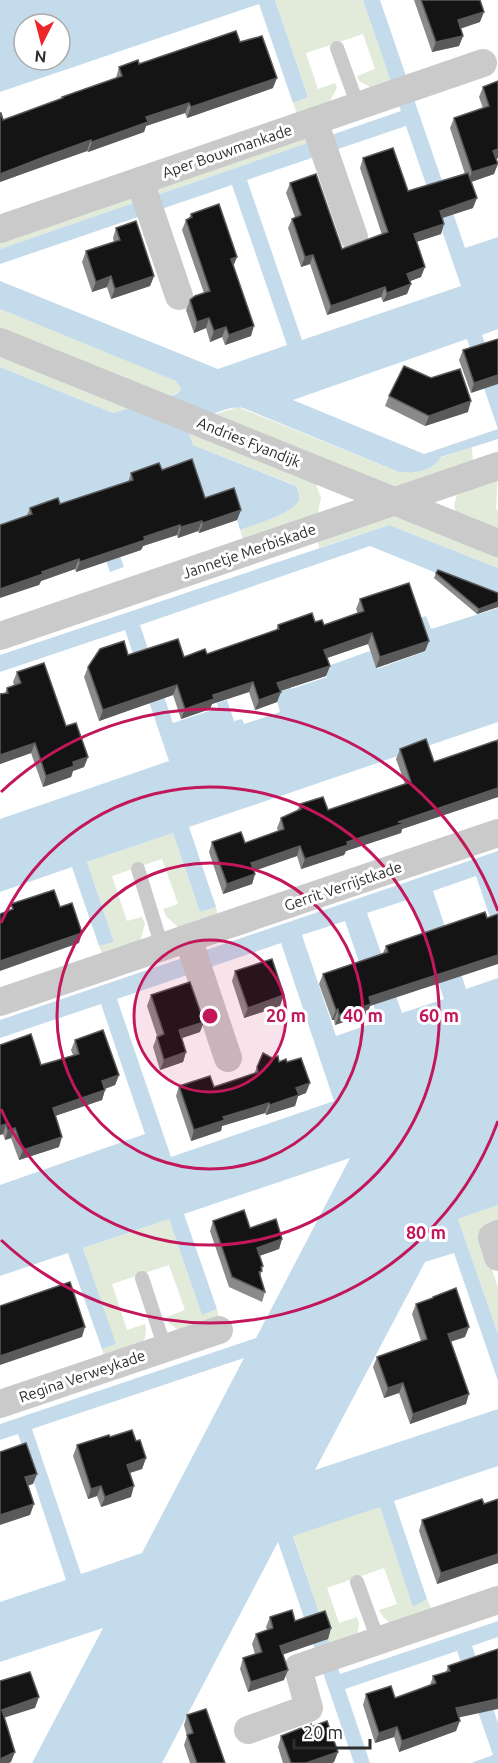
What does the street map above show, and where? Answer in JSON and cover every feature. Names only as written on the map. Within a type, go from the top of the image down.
[{"type":"street","name":"Aper Bouwmankade","points":[[0,229],[141,185],[316,126],[358,106],[483,63]]},
{"type":"street","points":[[316,126],[354,237]]},
{"type":"street","points":[[141,185],[179,296]]},
{"type":"street","name":"Andries Fyandijk","points":[[0,342],[498,543]]},
{"type":"street","name":"Jannetje Merbiskade","points":[[0,636],[498,466]]},
{"type":"street","name":"Gerrit Verrijstkade","points":[[0,1002],[162,946],[190,944],[498,833]]},
{"type":"street","points":[[190,944],[228,1058]]},
{"type":"street","points":[[498,1234],[492,1237],[498,1257]]},
{"type":"street","name":"Regina Verweykade","points":[[0,1404],[219,1330]]},
{"type":"street","points":[[248,1730],[309,1708],[298,1668],[498,1600]]},
{"type":"lane","points":[[337,48],[358,106]]},
{"type":"lane","points":[[138,869],[162,946]]},
{"type":"lane","name":"Regina Verweykade","points":[[142,1278],[165,1348]]},
{"type":"lane","points":[[357,1582],[378,1641]]},
{"type":"green space","points":[[275,0],[363,0],[393,87],[379,92],[359,81],[357,76],[375,69],[363,34],[306,53],[318,89],[335,83],[337,88],[325,110],[299,120],[293,103],[308,97]]},
{"type":"green space","points":[[310,131],[315,141],[154,196],[152,185]]},
{"type":"green space","points":[[134,191],[141,201],[0,249],[0,237]]},
{"type":"green space","points":[[0,309],[177,381],[181,388],[180,391],[170,396],[0,334]]},
{"type":"green space","points":[[0,350],[136,406],[113,413],[0,367]]},
{"type":"green space","points":[[238,407],[399,472],[472,447],[473,462],[395,495],[216,414]]},
{"type":"green space","points":[[187,430],[316,484],[321,498],[318,513],[245,545],[240,530],[281,514],[299,493],[296,486],[193,445]]},
{"type":"green space","points":[[498,473],[496,508],[498,537],[456,512],[454,506],[457,494]]},
{"type":"green space","points":[[391,510],[498,553],[498,568],[389,525],[319,548],[318,540]]},
{"type":"green space","points":[[173,833],[200,912],[216,907],[219,919],[182,931],[166,916],[163,909],[178,904],[162,859],[112,876],[127,921],[142,917],[145,924],[139,945],[104,958],[99,946],[114,942],[87,862]]},
{"type":"green space","points":[[498,1205],[498,1227],[480,1233],[498,1287],[498,1334],[458,1219]]},
{"type":"green space","points":[[169,1219],[202,1314],[217,1309],[220,1321],[180,1331],[169,1323],[167,1317],[185,1310],[169,1265],[112,1284],[127,1330],[145,1324],[146,1333],[144,1340],[134,1350],[105,1360],[102,1349],[115,1344],[83,1248]]},
{"type":"green space","points":[[380,1506],[413,1606],[427,1599],[434,1614],[390,1623],[383,1617],[379,1610],[397,1604],[384,1568],[327,1588],[339,1623],[357,1617],[359,1624],[357,1634],[332,1651],[293,1535]]},
{"type":"water","points":[[0,0],[275,0],[308,97],[293,103],[259,4],[72,68],[72,12],[12,12],[12,72],[59,72],[0,92]]},
{"type":"water","points":[[363,0],[380,0],[465,248],[498,237],[498,329],[482,335],[498,380],[498,429],[498,439],[441,457],[428,469],[399,472],[243,408],[229,409],[187,428],[193,445],[296,486],[299,500],[290,509],[240,530],[231,498],[202,507],[99,499],[124,567],[110,572],[86,503],[0,533],[0,367],[113,413],[176,394],[181,388],[176,381],[0,309],[0,281],[218,369],[287,345],[232,185],[0,264],[0,249],[401,111]],"holes":[[[406,126],[461,286],[302,340],[247,180]],[[467,339],[498,429],[424,454],[293,400]]]},
{"type":"water","points":[[389,525],[498,568],[498,598],[370,546],[140,625],[173,723],[218,708],[217,703],[227,700],[234,721],[242,719],[244,724],[280,712],[272,684],[288,679],[291,689],[327,677],[325,667],[370,651],[377,669],[426,651],[416,620],[426,616],[431,629],[498,608],[498,722],[189,827],[216,907],[200,912],[173,833],[87,862],[114,942],[99,946],[72,867],[0,892],[0,819],[169,761],[125,630],[0,672],[0,655]]},
{"type":"water","points":[[498,851],[498,941],[476,876],[433,891],[466,989],[498,978],[498,1205],[458,1219],[498,1334],[498,1381],[454,1253],[425,1262],[315,1470],[498,1409],[498,1466],[394,1501],[427,1599],[413,1607],[380,1507],[293,1536],[340,1674],[498,1621],[498,1637],[472,1646],[498,1723],[498,1763],[471,1763],[493,1755],[457,1651],[345,1689],[370,1763],[354,1763],[278,1542],[162,1763],[32,1763],[103,1628],[0,1662],[0,1602],[66,1580],[18,1434],[0,1440],[0,1424],[256,1338],[350,1158],[184,1214],[217,1309],[202,1315],[169,1219],[83,1248],[116,1344],[102,1349],[68,1253],[0,1276],[0,1185],[145,1134],[101,1004],[0,1038],[0,1020]],"holes":[[[410,899],[444,999],[402,1013],[367,913]],[[345,921],[379,1021],[336,1036],[302,935]],[[281,943],[334,1101],[171,1157],[117,999]],[[244,1358],[142,1553],[81,1574],[32,1429]]]},
{"type":"building","points":[[421,0],[480,0],[484,12],[458,20],[463,36],[436,42]]},
{"type":"building","points":[[236,31],[240,42],[262,36],[277,78],[191,107],[189,103],[146,117],[148,122],[92,142],[91,140],[0,174],[0,113],[3,120],[122,76],[119,67],[138,60],[139,64]]},
{"type":"building","points":[[498,81],[498,149],[493,151],[498,164],[472,172],[454,118],[489,106],[483,87]]},
{"type":"building","points":[[393,148],[408,191],[468,173],[477,198],[440,211],[444,224],[414,234],[425,267],[407,274],[411,284],[387,293],[385,287],[331,306],[313,255],[305,257],[292,219],[301,215],[290,183],[316,174],[342,249],[388,232],[363,158]]},
{"type":"building","points":[[219,204],[237,257],[231,259],[254,326],[229,335],[226,327],[214,331],[209,318],[197,322],[190,300],[210,291],[186,220],[192,217],[191,214]]},
{"type":"building","points":[[136,221],[154,276],[115,289],[111,276],[96,282],[86,251],[120,240],[116,228]]},
{"type":"building","points":[[498,339],[498,375],[474,383],[463,350]]},
{"type":"building","points":[[404,366],[431,378],[460,369],[471,401],[429,416],[389,396]]},
{"type":"building","points":[[192,459],[205,498],[234,488],[241,510],[203,523],[202,521],[181,527],[180,525],[144,537],[145,540],[80,562],[79,559],[0,589],[0,525],[32,514],[30,508],[58,498],[60,504],[133,480],[131,473],[159,463],[162,470]]},
{"type":"building","points":[[438,570],[498,593],[498,602],[479,609],[436,573]]},
{"type":"building","points":[[409,583],[429,641],[380,657],[372,633],[324,650],[330,666],[277,683],[281,692],[259,700],[253,682],[213,695],[214,699],[185,709],[177,685],[103,710],[88,667],[100,649],[124,641],[128,655],[178,639],[184,657],[205,649],[207,654],[279,629],[278,625],[312,613],[315,622],[322,620],[324,625],[364,611],[360,599]]},
{"type":"building","points":[[44,663],[66,726],[76,723],[88,757],[73,762],[74,766],[46,776],[35,743],[0,755],[0,694],[8,693],[7,688],[21,683],[17,672]]},
{"type":"building","points":[[426,739],[434,762],[498,740],[498,788],[398,822],[405,823],[305,859],[300,846],[251,863],[255,874],[227,884],[212,842],[241,832],[245,843],[284,829],[281,818],[301,809],[300,804],[323,797],[328,810],[411,782],[400,749]]},
{"type":"building","points":[[54,890],[60,907],[72,903],[82,933],[0,961],[0,914],[13,909],[11,904]]},
{"type":"building","points":[[485,912],[487,918],[498,914],[498,955],[369,997],[371,1004],[339,1015],[323,974],[388,952],[386,946]]},
{"type":"building","points":[[272,959],[284,995],[248,1008],[235,971]]},
{"type":"building","points":[[190,982],[204,1022],[179,1030],[186,1052],[164,1060],[157,1037],[164,1034],[151,995]]},
{"type":"building","points":[[103,1030],[119,1075],[102,1081],[105,1090],[53,1108],[62,1137],[23,1150],[15,1128],[8,1130],[6,1124],[0,1126],[0,1045],[31,1034],[41,1065],[79,1054],[75,1040]]},
{"type":"building","points":[[263,1053],[272,1058],[278,1056],[279,1062],[301,1058],[310,1083],[296,1088],[299,1095],[223,1117],[225,1120],[194,1130],[179,1086],[210,1076],[214,1087],[258,1072],[257,1067]]},
{"type":"building","points":[[244,1210],[250,1228],[276,1219],[282,1239],[257,1248],[263,1266],[262,1271],[259,1272],[265,1292],[232,1277],[213,1221]]},
{"type":"building","points":[[70,1282],[85,1327],[0,1356],[0,1306]]},
{"type":"building","points":[[456,1288],[469,1327],[448,1334],[469,1394],[413,1414],[403,1383],[388,1388],[377,1357],[427,1339],[416,1304]]},
{"type":"building","points":[[132,1430],[136,1441],[140,1440],[146,1458],[127,1465],[134,1486],[105,1497],[101,1486],[91,1489],[77,1445]]},
{"type":"building","points":[[26,1443],[37,1474],[25,1477],[34,1504],[0,1515],[0,1452]]},
{"type":"building","points":[[482,1499],[484,1504],[498,1499],[498,1554],[441,1573],[422,1520]]},
{"type":"building","points":[[292,1610],[295,1621],[325,1611],[331,1628],[280,1646],[288,1670],[251,1682],[243,1658],[262,1652],[256,1634],[273,1628],[270,1617]]},
{"type":"building","points":[[498,1649],[498,1699],[456,1708],[460,1721],[402,1741],[397,1727],[379,1733],[366,1694],[391,1686],[395,1698],[436,1683],[433,1676],[450,1671],[448,1666]]},
{"type":"building","points":[[30,1672],[39,1697],[2,1710],[15,1752],[0,1759],[0,1681]]},
{"type":"building","points":[[206,1709],[225,1763],[197,1763],[187,1735],[193,1733],[187,1715]]},
{"type":"building","points":[[327,1721],[338,1752],[306,1763],[291,1763],[281,1736],[311,1724],[311,1727]]}]
